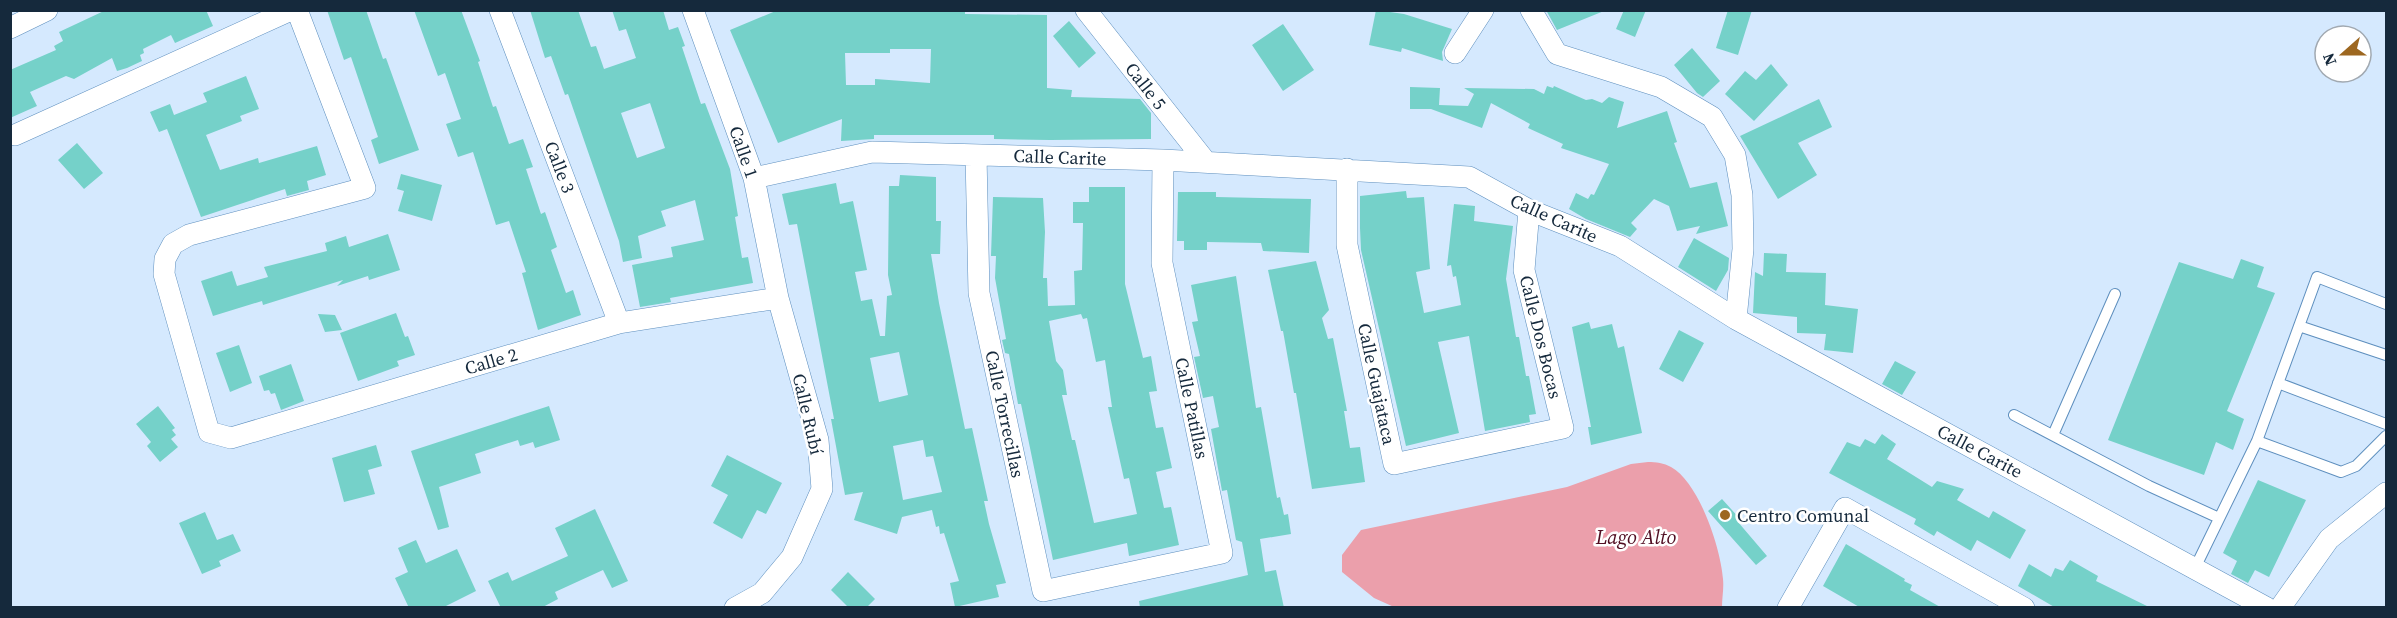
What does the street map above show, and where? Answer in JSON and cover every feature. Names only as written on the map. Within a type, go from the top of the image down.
[{"type":"street","points":[[10,28],[47,10]]},
{"type":"street","points":[[15,135],[291,10]]},
{"type":"street","name":"Calle 2","points":[[297,10],[365,188],[209,230],[173,244],[165,259],[164,274],[209,432],[231,438],[619,323],[778,298]]},
{"type":"street","name":"Calle 3","points":[[500,10],[619,323]]},
{"type":"street","name":"Calle 1","points":[[693,10],[754,178],[778,298]]},
{"type":"street","name":"Calle 5","points":[[1086,10],[1206,162]]},
{"type":"street","points":[[1455,53],[1483,10]]},
{"type":"street","points":[[1531,10],[1557,54],[1661,87],[1712,117],[1735,155],[1742,195],[1743,249],[1736,319]]},
{"type":"street","name":"Calle Carite","points":[[754,178],[872,152],[1163,160],[1469,177],[1529,210],[1620,246],[1736,319],[2267,608]]},
{"type":"street","name":"Calle Torrecillas","points":[[976,155],[979,293],[1043,591],[1122,574]]},
{"type":"street","name":"Calle Patillas","points":[[1122,574],[1222,553],[1162,263],[1163,160]]},
{"type":"street","name":"Calle Guajataca","points":[[1347,169],[1347,244],[1394,464],[1563,428]]},
{"type":"street","name":"Calle Dos Bocas","points":[[1529,210],[1524,270],[1563,428]]},
{"type":"street","name":"Calle Rubí","points":[[735,608],[762,593],[792,557],[822,489],[818,440],[778,298]]},
{"type":"street","points":[[2280,608],[2330,539],[2386,493]]},
{"type":"street","points":[[1788,608],[1845,508],[2024,608]]},
{"type":"lane","points":[[2195,568],[2257,441],[2317,277],[2386,304]]},
{"type":"lane","points":[[2053,435],[2115,294]]},
{"type":"lane","points":[[2299,326],[2386,355]]},
{"type":"lane","points":[[2278,383],[2386,424]]},
{"type":"lane","points":[[2014,415],[2149,486],[2219,518]]},
{"type":"lane","points":[[2257,441],[2342,472],[2356,466],[2386,436]]},
{"type":"water","name":"Lago Alto","points":[[1648,462],[1671,467],[1691,487],[1699,501],[1718,551],[1723,582],[1722,607],[1394,607],[1374,598],[1342,572],[1342,555],[1361,530],[1567,487],[1631,464]]},
{"type":"building","points":[[106,10],[206,10],[213,26],[175,43],[171,35],[143,49],[144,53],[140,55],[142,61],[127,68],[117,71],[112,58],[74,79],[66,76],[30,92],[37,106],[10,118],[10,70],[56,50],[54,46],[63,41],[59,32]]},
{"type":"building","points":[[327,10],[366,10],[419,150],[379,164],[371,140],[378,137],[351,57],[344,60]]},
{"type":"building","points":[[414,10],[461,10],[480,61],[478,62],[493,107],[496,106],[509,144],[523,139],[533,167],[526,169],[541,214],[545,212],[557,247],[551,250],[566,293],[573,290],[581,315],[538,330],[522,273],[526,272],[509,221],[496,225],[473,152],[458,157],[446,124],[461,119],[445,73],[438,76]]},
{"type":"building","points":[[530,10],[578,10],[591,47],[596,46],[604,69],[636,58],[626,29],[619,31],[612,10],[663,10],[669,30],[678,27],[685,46],[682,47],[701,104],[705,103],[730,169],[742,258],[748,257],[753,283],[670,298],[671,302],[640,307],[632,265],[673,257],[671,247],[704,240],[695,200],[661,211],[666,226],[638,236],[642,258],[623,262],[619,241],[568,94],[565,95],[551,56],[545,58]],"holes":[[[650,103],[665,148],[637,158],[621,113]]]},
{"type":"building","points":[[778,10],[965,10],[965,14],[1047,15],[1047,88],[1072,90],[1071,97],[1140,99],[1151,113],[1151,139],[1050,140],[994,139],[994,135],[874,135],[874,139],[841,141],[842,119],[778,143],[730,30]],"holes":[[[890,49],[931,49],[930,83],[875,79],[875,85],[846,85],[845,53],[890,53]]]},
{"type":"building","points":[[1376,10],[1404,14],[1452,29],[1442,52],[1443,61],[1402,48],[1401,52],[1369,45]]},
{"type":"building","points":[[1546,10],[1604,10],[1604,11],[1557,30]]},
{"type":"building","points":[[1624,10],[1646,10],[1635,37],[1616,29]]},
{"type":"building","points":[[1728,10],[1752,10],[1738,55],[1716,48]]},
{"type":"building","points":[[1069,21],[1096,53],[1079,68],[1053,36]]},
{"type":"building","points":[[1283,24],[1314,70],[1283,91],[1252,45]]},
{"type":"building","points":[[1692,48],[1720,81],[1703,97],[1674,65]]},
{"type":"building","points":[[1771,64],[1788,85],[1754,121],[1725,94],[1745,71],[1756,80]]},
{"type":"building","points":[[246,76],[259,109],[240,116],[242,121],[206,135],[220,170],[258,158],[259,163],[317,146],[326,175],[307,181],[309,190],[287,196],[285,189],[201,217],[167,129],[159,132],[150,112],[170,104],[174,115],[207,102],[203,93]]},
{"type":"building","points":[[1547,86],[1553,88],[1554,86],[1586,100],[1592,99],[1602,103],[1609,97],[1624,102],[1617,128],[1667,111],[1677,142],[1674,143],[1690,188],[1717,182],[1728,226],[1696,234],[1700,226],[1677,231],[1669,206],[1654,199],[1631,223],[1637,229],[1630,237],[1586,219],[1569,209],[1576,193],[1588,199],[1591,194],[1594,195],[1609,164],[1561,148],[1563,144],[1528,128],[1530,124],[1491,103],[1482,128],[1431,109],[1410,109],[1410,87],[1440,88],[1439,105],[1468,106],[1474,94],[1464,88],[1534,89],[1544,94]]},
{"type":"building","points":[[1819,99],[1832,127],[1798,143],[1817,175],[1778,199],[1740,136]]},
{"type":"building","points":[[77,143],[103,173],[84,189],[58,160]]},
{"type":"building","points":[[401,174],[442,185],[432,221],[398,211],[404,191],[397,189]]},
{"type":"building","points":[[900,175],[936,177],[936,221],[941,221],[940,254],[931,254],[939,303],[965,429],[972,428],[988,501],[984,501],[989,524],[1006,583],[996,585],[999,597],[955,607],[950,583],[959,581],[944,533],[940,534],[939,526],[936,527],[932,510],[902,517],[897,534],[854,520],[863,492],[845,495],[831,419],[834,419],[797,224],[789,225],[782,194],[836,183],[840,204],[853,201],[867,270],[855,272],[861,301],[872,299],[880,336],[885,336],[887,296],[892,295],[888,275],[889,186],[899,186]],"holes":[[[899,352],[908,395],[879,402],[870,358]],[[923,440],[926,457],[933,456],[942,492],[903,500],[893,446]]]},
{"type":"building","points":[[1089,187],[1125,187],[1125,284],[1143,358],[1151,356],[1157,391],[1149,392],[1156,428],[1163,427],[1172,468],[1156,472],[1164,508],[1171,507],[1179,545],[1129,556],[1127,543],[1053,560],[1021,404],[1018,404],[1009,354],[1005,353],[1002,340],[1006,339],[995,278],[996,256],[991,256],[993,197],[1043,198],[1045,232],[1043,278],[1047,278],[1048,306],[1075,305],[1074,271],[1082,270],[1083,223],[1073,223],[1073,202],[1089,202]],"holes":[[[1081,314],[1083,319],[1087,318],[1096,362],[1105,360],[1112,407],[1108,407],[1124,479],[1129,478],[1137,514],[1094,523],[1075,440],[1072,440],[1062,395],[1067,395],[1063,370],[1056,361],[1049,321]]]},
{"type":"building","points":[[1406,191],[1407,198],[1424,197],[1430,269],[1416,272],[1424,313],[1461,305],[1456,276],[1453,277],[1451,265],[1447,266],[1454,204],[1475,206],[1474,221],[1513,226],[1506,279],[1516,337],[1519,337],[1536,414],[1529,415],[1530,422],[1485,431],[1469,336],[1438,342],[1459,433],[1406,446],[1361,250],[1360,196]]},
{"type":"building","points":[[1178,192],[1216,192],[1216,197],[1311,199],[1309,253],[1263,251],[1261,243],[1207,242],[1207,250],[1184,250],[1184,241],[1177,241]]},
{"type":"building","points":[[388,234],[400,270],[369,280],[368,276],[337,286],[343,280],[263,305],[262,301],[213,316],[201,281],[232,271],[237,286],[268,277],[264,267],[327,251],[325,243],[346,236],[349,247]]},
{"type":"building","points":[[1694,238],[1729,258],[1728,270],[1716,291],[1678,267]]},
{"type":"building","points":[[1764,253],[1787,254],[1786,272],[1826,273],[1825,305],[1858,309],[1853,353],[1824,350],[1826,334],[1797,333],[1797,317],[1753,313],[1755,272],[1763,276]]},
{"type":"building","points":[[2241,259],[2264,267],[2257,287],[2275,293],[2227,411],[2244,419],[2233,450],[2216,442],[2204,475],[2108,440],[2179,262],[2233,279]]},
{"type":"building","points":[[1316,261],[1329,310],[1322,318],[1328,339],[1333,338],[1347,411],[1344,411],[1350,448],[1360,447],[1365,482],[1312,489],[1296,393],[1294,393],[1283,331],[1281,331],[1268,270]]},
{"type":"building","points":[[1236,276],[1256,408],[1261,407],[1277,498],[1280,497],[1284,515],[1288,514],[1291,534],[1260,539],[1265,572],[1276,570],[1284,608],[1140,608],[1139,601],[1248,575],[1242,542],[1236,540],[1227,490],[1222,491],[1211,429],[1219,427],[1213,396],[1203,398],[1194,357],[1200,356],[1192,322],[1198,321],[1191,285]]},
{"type":"building","points":[[396,313],[415,355],[397,361],[399,366],[358,381],[340,333]]},
{"type":"building","points":[[318,314],[335,315],[342,330],[325,332]]},
{"type":"building","points":[[1589,322],[1591,329],[1612,324],[1618,348],[1624,346],[1642,433],[1591,445],[1588,427],[1591,427],[1572,327]]},
{"type":"building","points":[[1679,330],[1704,343],[1683,382],[1659,369]]},
{"type":"building","points":[[239,345],[252,383],[230,392],[216,353]]},
{"type":"building","points":[[1895,361],[1916,372],[1902,395],[1882,384]]},
{"type":"building","points":[[291,364],[304,401],[281,410],[275,393],[271,394],[269,390],[264,391],[259,376]]},
{"type":"building","points":[[158,406],[175,428],[172,430],[176,435],[171,439],[178,447],[160,462],[147,446],[151,442],[136,424]]},
{"type":"building","points":[[549,406],[560,440],[535,448],[533,442],[520,446],[518,440],[475,454],[481,473],[439,487],[449,527],[438,530],[411,451]]},
{"type":"building","points":[[1882,434],[1896,444],[1887,459],[1932,487],[1937,481],[1964,489],[1957,500],[1989,518],[1993,511],[2026,530],[2010,559],[1977,540],[1971,551],[1937,531],[1934,536],[1914,524],[1916,519],[1829,473],[1847,442],[1860,447],[1865,439],[1875,444]]},
{"type":"building","points":[[376,445],[382,466],[368,470],[375,494],[344,502],[332,458]]},
{"type":"building","points":[[727,455],[782,483],[766,514],[757,510],[742,539],[713,523],[728,495],[711,486]]},
{"type":"building","points":[[2258,480],[2306,500],[2269,577],[2255,570],[2248,583],[2231,574],[2237,561],[2223,553]]},
{"type":"building","points":[[1722,499],[1741,520],[1738,522],[1767,556],[1756,565],[1708,511]]},
{"type":"building","points":[[595,509],[628,581],[612,588],[603,570],[555,592],[558,599],[541,608],[501,608],[488,581],[508,572],[512,581],[568,556],[555,528]]},
{"type":"building","points":[[205,512],[217,540],[233,534],[241,551],[219,561],[221,566],[202,574],[179,523]]},
{"type":"building","points":[[416,540],[426,563],[457,549],[476,591],[442,608],[409,608],[395,578],[408,572],[398,548]]},
{"type":"building","points":[[1846,544],[1905,579],[1904,581],[1912,585],[1910,590],[1942,608],[1861,608],[1823,586]]},
{"type":"building","points":[[2070,560],[2098,576],[2096,581],[2151,608],[2056,608],[2018,586],[2029,564],[2051,577],[2055,568],[2063,571]]},
{"type":"building","points":[[848,572],[875,599],[866,608],[849,608],[831,590]]},
{"type":"place","name":"Centro Comunal","points":[[1725,515]]}]
